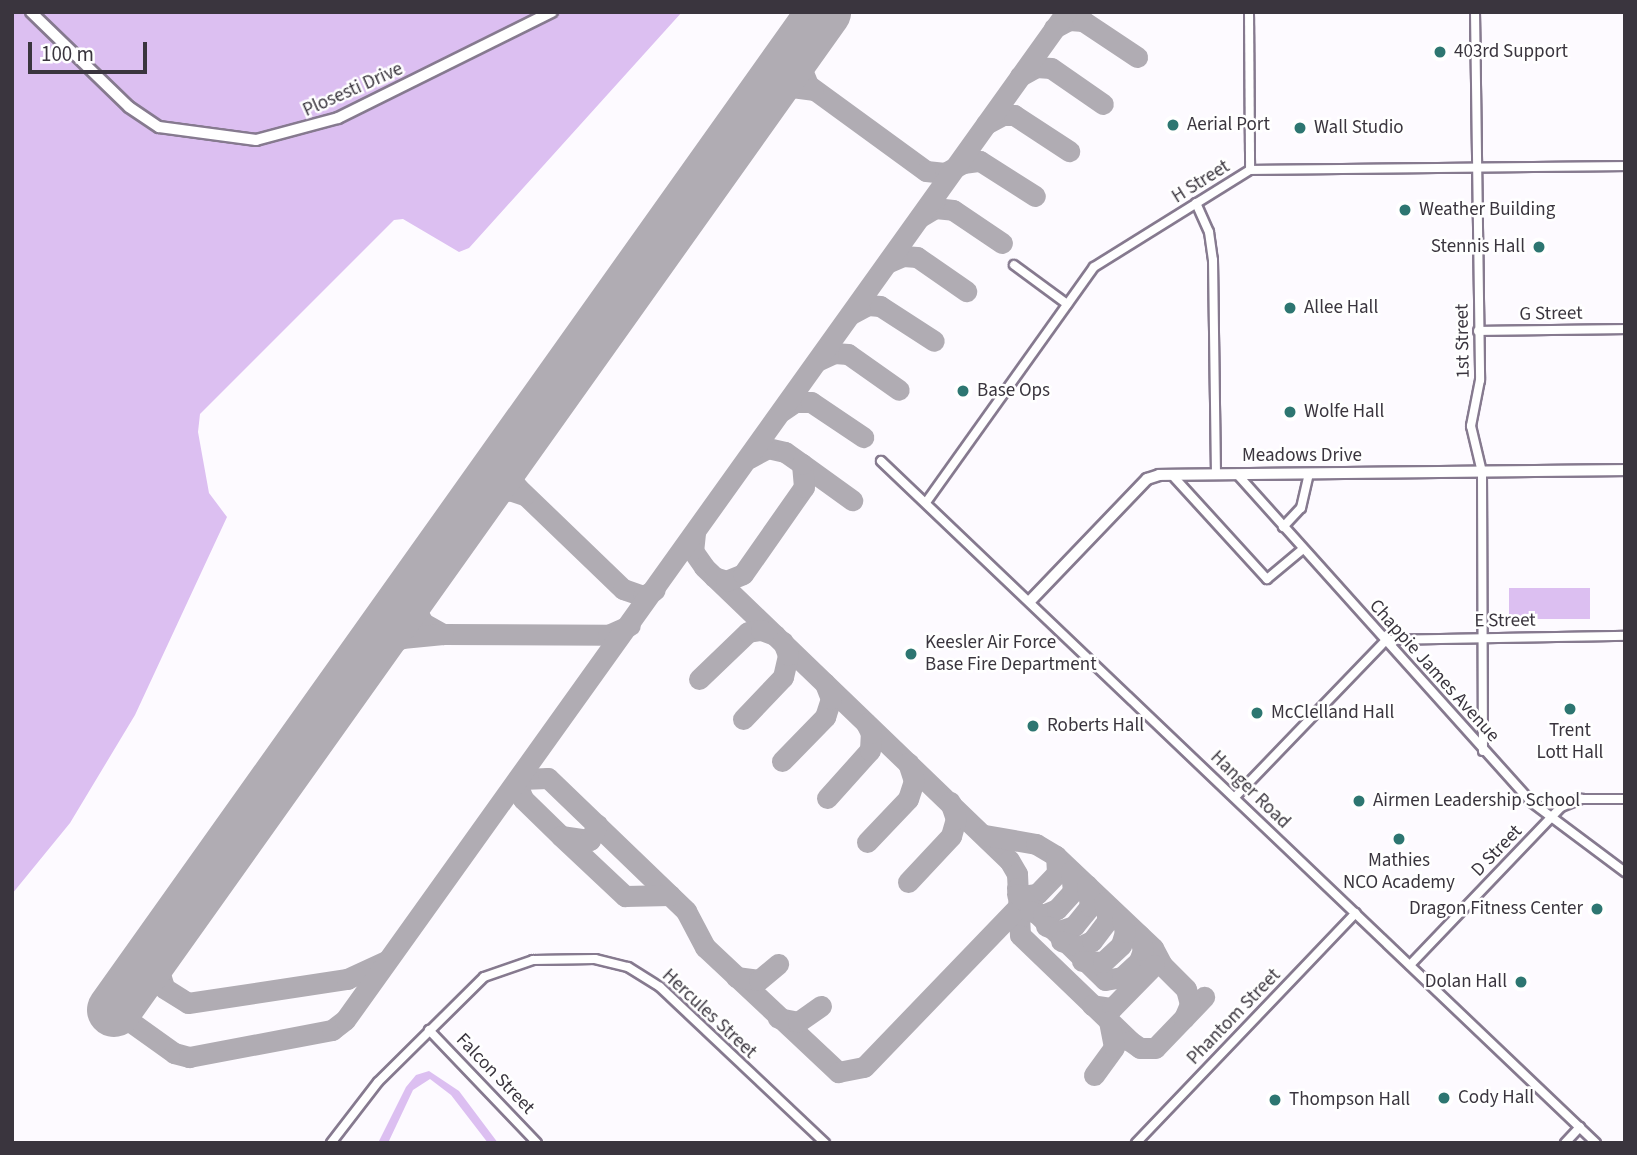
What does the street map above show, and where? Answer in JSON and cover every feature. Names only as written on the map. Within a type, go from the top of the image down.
[{"type":"street","name":"Plosesti Drive","points":[[31,12],[129,107],[159,127],[256,140],[338,118],[552,12]]},
{"type":"street","points":[[1249,12],[1250,170]]},
{"type":"street","name":"1st Street","points":[[1475,12],[1480,389],[1471,426],[1482,472],[1483,751]]},
{"type":"street","name":"H Street","points":[[926,501],[1094,267],[1250,170],[1625,166]]},
{"type":"street","points":[[1196,203],[1209,232],[1213,260],[1216,474]]},
{"type":"street","points":[[1014,265],[1067,304]]},
{"type":"street","name":"G Street","points":[[1478,331],[1625,329]]},
{"type":"street","name":"Hanger Road","points":[[881,461],[1031,600],[1596,1143]]},
{"type":"street","name":"Meadows Drive","points":[[1031,600],[1147,480],[1172,475],[1216,474],[1625,470]]},
{"type":"street","name":"Chappie James Avenue","points":[[1237,474],[1483,751],[1550,818],[1625,872]]},
{"type":"street","points":[[1283,527],[1301,508],[1309,474]]},
{"type":"street","points":[[1172,475],[1267,579],[1303,549]]},
{"type":"street","name":"E Street","points":[[1386,640],[1625,636]]},
{"type":"street","points":[[1235,797],[1386,640]]},
{"type":"street","name":"D Street","points":[[1410,965],[1550,818],[1570,802],[1625,799]]},
{"type":"street","name":"Phantom Street","points":[[1136,1143],[1356,913]]},
{"type":"street","name":"Hercules Street","points":[[331,1143],[365,1097],[473,986],[515,963],[595,959],[620,964],[660,987],[825,1143]]},
{"type":"street","name":"Falcon Street","points":[[429,1030],[537,1143]]},
{"type":"street","points":[[1565,1143],[1580,1127]]},
{"type":"shaded area","points":[[12,12],[682,12],[469,248],[459,252],[403,219],[394,220],[200,414],[198,432],[209,493],[227,517],[135,715],[70,823],[12,894]]},
{"type":"shaded area","points":[[1509,588],[1590,588],[1590,619],[1509,619]]},
{"type":"shaded area","points":[[429,1071],[459,1091],[498,1143],[488,1143],[451,1095],[430,1079],[413,1090],[388,1143],[378,1143],[406,1087],[416,1075]]},
{"type":"taxiway","points":[[114,1010],[174,1053],[189,1057],[332,1030],[345,1020],[1066,12]]},
{"type":"taxiway","points":[[1054,28],[1069,20],[1083,21],[1137,57]]},
{"type":"taxiway","points":[[801,45],[800,65],[808,85],[926,171],[945,173],[963,163],[980,161],[1035,196]]},
{"type":"taxiway","points":[[1020,76],[1036,67],[1051,68],[1103,104]]},
{"type":"taxiway","points":[[763,99],[792,87],[813,90]]},
{"type":"taxiway","points":[[986,124],[1003,115],[1014,115],[1069,151]]},
{"type":"taxiway","points":[[920,217],[935,208],[953,210],[1002,243]]},
{"type":"taxiway","points":[[887,263],[903,256],[917,257],[966,291]]},
{"type":"taxiway","points":[[851,314],[868,305],[880,306],[934,341]]},
{"type":"taxiway","points":[[817,361],[834,353],[848,354],[899,390]]},
{"type":"taxiway","points":[[782,411],[795,402],[811,402],[863,437]]},
{"type":"taxiway","points":[[714,577],[726,581],[743,574],[804,487],[802,464],[785,452],[768,448],[749,458]]},
{"type":"taxiway","points":[[510,454],[507,473],[518,488],[623,589],[643,596],[655,590]]},
{"type":"taxiway","points":[[802,464],[852,500]]},
{"type":"taxiway","points":[[478,498],[509,490],[524,495]]},
{"type":"taxiway","points":[[695,533],[693,551],[704,567],[1009,860],[1017,874],[1020,935],[1130,1041],[1140,1048],[1155,1048],[1204,997]]},
{"type":"taxiway","points":[[419,579],[417,612],[423,623],[443,634],[608,635],[630,625]]},
{"type":"taxiway","points":[[699,679],[748,632],[761,630],[775,635]]},
{"type":"taxiway","points":[[365,656],[402,638],[443,634]]},
{"type":"taxiway","points":[[743,719],[783,677],[788,655],[783,642]]},
{"type":"taxiway","points":[[782,761],[825,717],[831,699],[825,683]]},
{"type":"taxiway","points":[[827,798],[870,750],[871,733],[866,723]]},
{"type":"taxiway","points":[[867,842],[908,799],[914,781],[908,763]]},
{"type":"taxiway","points":[[521,779],[548,778],[686,911],[705,947],[838,1072],[864,1067],[1017,908]]},
{"type":"taxiway","points":[[517,784],[523,799],[561,836],[590,840],[597,825]]},
{"type":"taxiway","points":[[908,882],[951,836],[956,819],[950,802]]},
{"type":"taxiway","points":[[985,835],[1036,844],[1056,856],[1153,948],[1162,965],[1186,989],[1190,1004],[1184,1018]]},
{"type":"taxiway","points":[[561,836],[625,896],[670,895]]},
{"type":"taxiway","points":[[1017,888],[1022,896],[1037,894],[1057,873],[1056,856]]},
{"type":"taxiway","points":[[1030,911],[1043,915],[1057,909],[1073,891],[1071,871]]},
{"type":"taxiway","points":[[1046,926],[1059,931],[1074,926],[1090,906],[1087,885]]},
{"type":"taxiway","points":[[1017,894],[1105,980],[1122,977],[1139,961],[1143,950],[1139,935]]},
{"type":"taxiway","points":[[1061,941],[1079,947],[1092,941],[1108,920],[1104,902]]},
{"type":"taxiway","points":[[1082,961],[1103,962],[1121,945],[1125,932],[1122,919]]},
{"type":"taxiway","points":[[161,945],[156,961],[164,988],[188,1003],[347,979],[386,961]]},
{"type":"taxiway","points":[[736,977],[759,980],[778,964]]},
{"type":"taxiway","points":[[1092,1005],[1112,1008],[1154,965]]},
{"type":"taxiway","points":[[778,1018],[798,1022],[821,1006]]},
{"type":"taxiway","points":[[1094,1075],[1114,1047],[1109,1021]]},
{"type":"runway","points":[[114,1010],[824,12]]},
{"type":"place","name":"403rd Support","points":[[1440,52]]},
{"type":"place","name":"Aerial Port","points":[[1173,125]]},
{"type":"place","name":"Wall Studio","points":[[1300,128]]},
{"type":"place","name":"Weather Building","points":[[1405,210]]},
{"type":"place","name":"Stennis Hall","points":[[1539,247]]},
{"type":"place","name":"Allee Hall","points":[[1290,308]]},
{"type":"place","name":"Base Ops","points":[[963,391]]},
{"type":"place","name":"Wolfe Hall","points":[[1290,412]]},
{"type":"place","name":"Keesler Air Force Base Fire Department","points":[[911,654]]},
{"type":"place","name":"Trent Lott Hall","points":[[1570,709]]},
{"type":"place","name":"McClelland Hall","points":[[1257,713]]},
{"type":"place","name":"Roberts Hall","points":[[1033,726]]},
{"type":"place","name":"Airmen Leadership School","points":[[1359,801]]},
{"type":"place","name":"Mathies NCO Academy","points":[[1399,839]]},
{"type":"place","name":"Dragon Fitness Center","points":[[1597,909]]},
{"type":"place","name":"Dolan Hall","points":[[1521,982]]},
{"type":"place","name":"Cody Hall","points":[[1444,1098]]},
{"type":"place","name":"Thompson Hall","points":[[1275,1100]]}]
